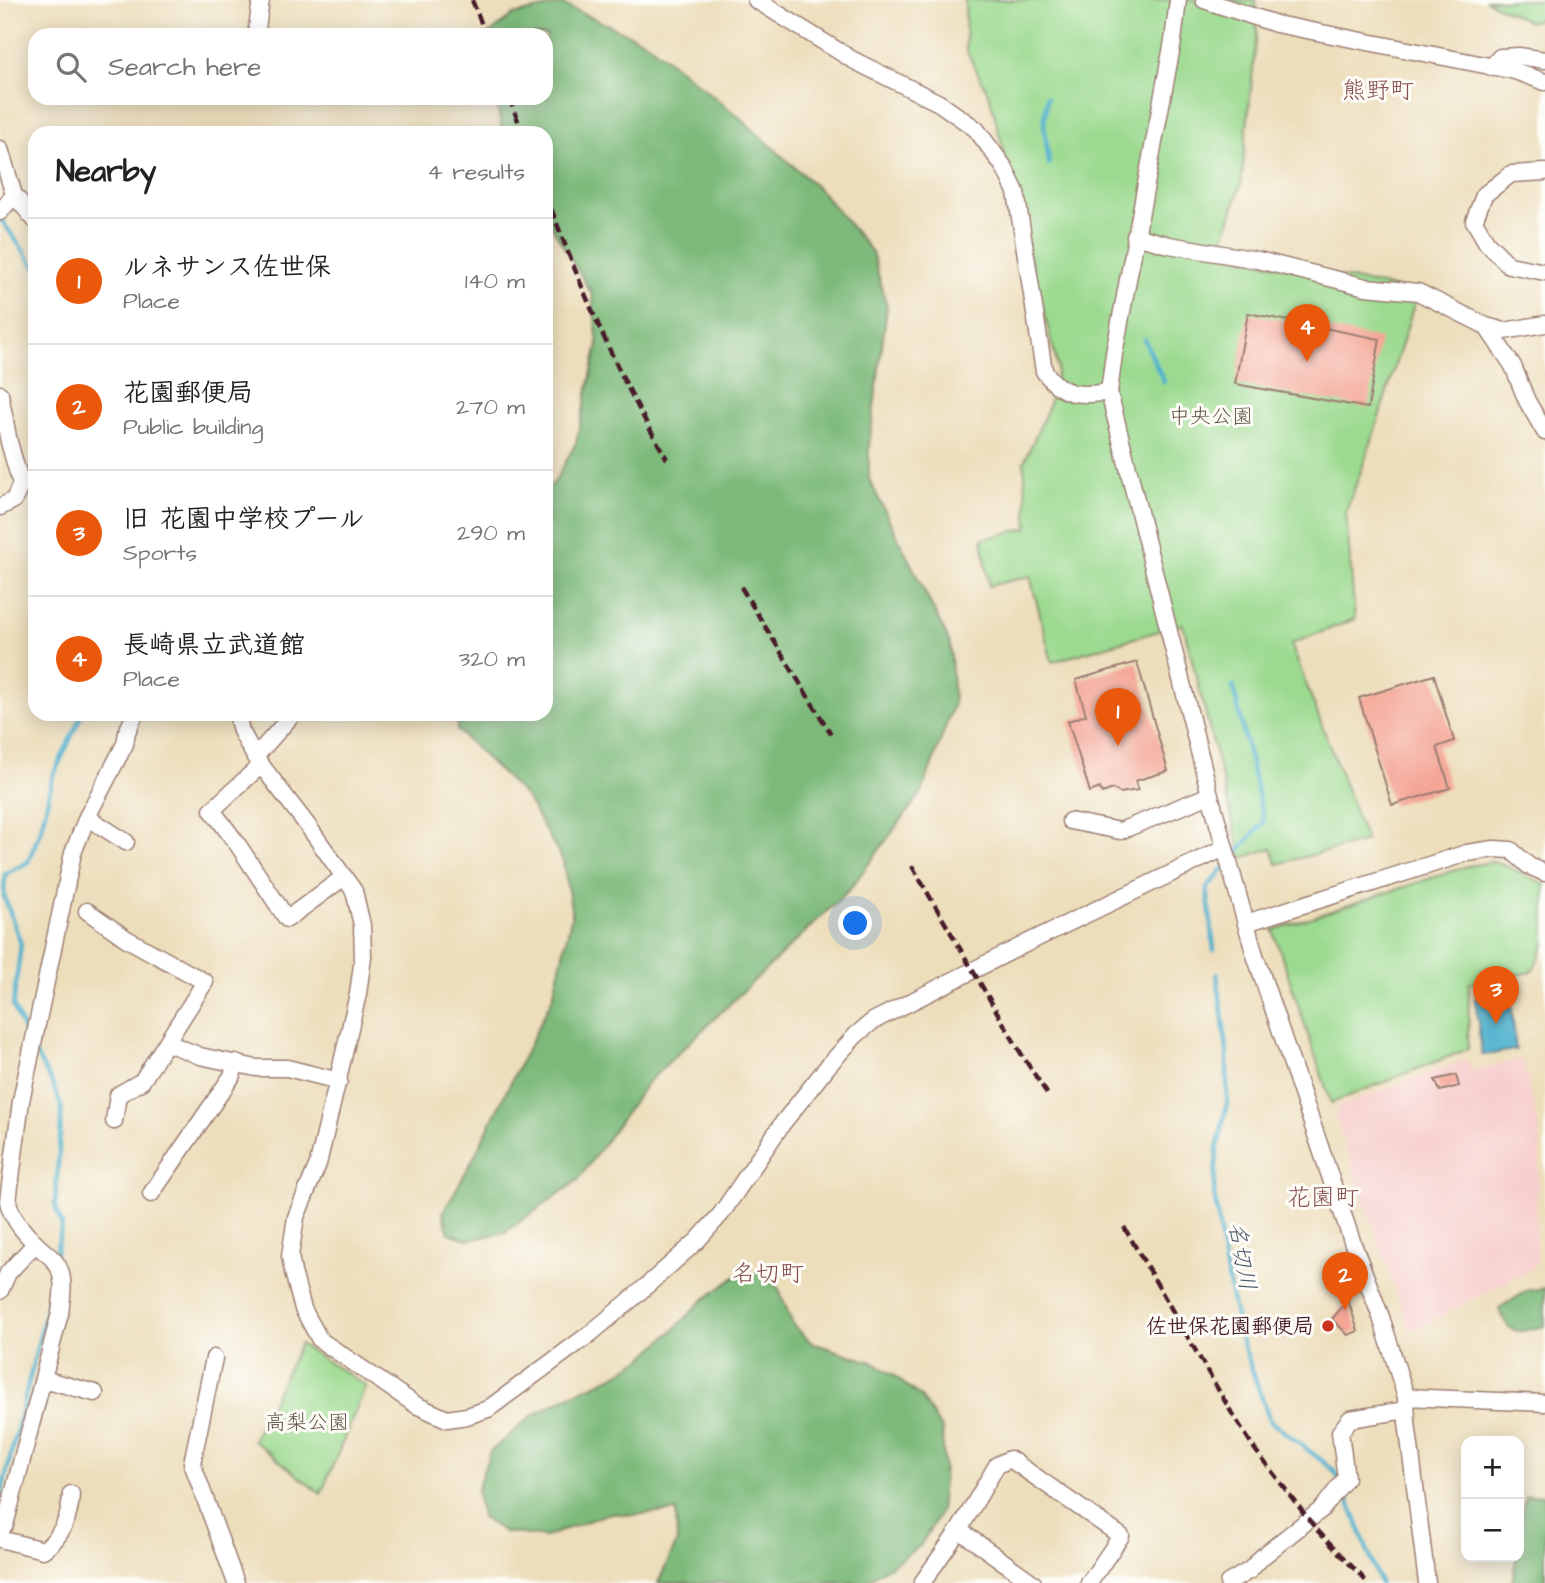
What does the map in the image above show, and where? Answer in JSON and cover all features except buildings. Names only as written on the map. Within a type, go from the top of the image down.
[{"type":"street","points":[[257,28],[261,0]]},
{"type":"street","points":[[756,0],[853,60],[939,103],[976,129],[1004,167],[1016,192],[1044,371],[1052,383],[1068,392],[1082,396],[1110,392]]},
{"type":"street","points":[[1178,0],[1173,41],[1114,354],[1110,392],[1210,795],[1246,923],[1353,1244],[1381,1317],[1406,1404],[1427,1583]]},
{"type":"street","points":[[1204,0],[1276,23],[1515,71],[1545,82]]},
{"type":"street","points":[[1491,67],[1500,57],[1520,56],[1545,60]]},
{"type":"street","points":[[0,149],[14,195],[28,212]]},
{"type":"street","points":[[1545,172],[1511,174],[1484,195],[1474,221],[1487,243],[1510,265],[1545,272]]},
{"type":"street","points":[[0,212],[14,195]]},
{"type":"street","points":[[1135,236],[1169,245],[1258,260],[1366,287],[1418,292],[1486,326],[1504,331],[1545,324]]},
{"type":"street","points":[[1486,326],[1513,366],[1527,401],[1545,432]]},
{"type":"street","points":[[0,394],[9,442],[22,484],[15,500],[0,507]]},
{"type":"street","points":[[0,1530],[5,1525],[63,1295],[61,1276],[56,1263],[35,1244],[10,1214],[8,1201],[21,1101],[73,853],[87,817],[125,744],[132,721]]},
{"type":"street","points":[[239,721],[241,731],[258,761],[354,891],[362,925],[363,957],[358,994],[318,1164],[296,1217],[290,1256],[303,1309],[320,1340],[395,1392],[447,1419],[488,1409],[591,1333],[697,1241],[721,1214],[782,1124],[828,1066],[856,1035],[873,1021],[1031,941],[1225,850]]},
{"type":"street","points":[[288,721],[258,761],[212,810],[286,919],[344,877]]},
{"type":"street","points":[[1070,821],[1120,831],[1210,795]]},
{"type":"street","points":[[87,817],[126,842]]},
{"type":"street","points":[[1246,923],[1467,853],[1494,849],[1511,850],[1529,866],[1545,873]]},
{"type":"street","points":[[87,911],[127,939],[205,982],[142,1081],[118,1095],[114,1122]]},
{"type":"street","points":[[168,1043],[200,1056],[256,1068],[287,1068],[339,1081]]},
{"type":"street","points":[[151,1194],[232,1076],[236,1063]]},
{"type":"street","points":[[0,1291],[8,1273],[35,1244]]},
{"type":"street","points":[[214,1358],[192,1463],[236,1583]]},
{"type":"street","points":[[43,1379],[95,1393]]},
{"type":"street","points":[[1228,1583],[1250,1570],[1262,1557],[1322,1509],[1335,1493],[1346,1478],[1340,1432],[1350,1419],[1406,1404],[1545,1403]]},
{"type":"street","points":[[922,1583],[959,1530],[997,1465],[1010,1459],[1121,1536],[1089,1583]]},
{"type":"street","points":[[0,1539],[43,1550],[53,1543],[62,1530],[70,1510],[71,1494]]},
{"type":"street","points":[[959,1530],[1033,1583]]},
{"type":"shaded area","points":[[1467,1059],[1471,1071],[1523,1059],[1541,1138],[1536,1221],[1537,1260],[1532,1269],[1410,1332],[1334,1115],[1338,1112],[1336,1107]]},
{"type":"green space","name":"中央公園","points":[[965,0],[1256,0],[1257,31],[1241,184],[1219,254],[1418,292],[1371,443],[1346,512],[1355,619],[1291,644],[1366,841],[1277,864],[1272,848],[1242,858],[1183,624],[1052,662],[1030,576],[989,586],[982,539],[1028,528],[1024,462],[1048,408],[1058,368],[990,97],[966,50]]},
{"type":"green space","points":[[1485,0],[1545,0],[1545,17],[1530,22]]},
{"type":"green space","points":[[562,4],[646,42],[739,117],[822,192],[872,252],[887,307],[869,446],[869,479],[950,643],[954,703],[922,792],[850,889],[647,1083],[578,1180],[505,1232],[469,1240],[449,1233],[443,1213],[473,1159],[553,997],[572,914],[563,861],[526,797],[457,730],[458,721],[553,721],[553,484],[576,443],[598,344],[592,294],[553,229],[553,126],[501,126],[497,105],[553,105],[553,28],[497,28],[513,15]]},
{"type":"green space","points":[[1492,862],[1545,884],[1545,944],[1532,972],[1469,983],[1468,1049],[1331,1103],[1273,930],[1468,866]]},
{"type":"green space","points":[[761,1273],[779,1289],[793,1325],[812,1343],[872,1362],[893,1375],[922,1398],[942,1430],[944,1467],[940,1513],[920,1546],[864,1583],[658,1583],[677,1542],[676,1511],[632,1515],[609,1513],[545,1537],[504,1532],[481,1517],[477,1489],[490,1452],[533,1415],[614,1376],[644,1357],[703,1300],[738,1275]]},
{"type":"green space","points":[[1545,1288],[1545,1326],[1521,1331],[1511,1328],[1499,1308],[1527,1291]]},
{"type":"green space","name":"高梨公園","points":[[300,1344],[366,1386],[321,1494],[253,1440]]},
{"type":"green space","points":[[1545,1495],[1545,1583],[1512,1583],[1515,1562],[1524,1562],[1525,1496]]},
{"type":"water","points":[[1510,994],[1516,1050],[1482,1055],[1475,998]]},
{"type":"waterway","name":"名切川","points":[[1047,97],[1044,124],[1049,164]]},
{"type":"waterway","points":[[0,218],[28,257]]},
{"type":"waterway","name":"名切川","points":[[1144,339],[1164,382]]},
{"type":"waterway","name":"名切川","points":[[1233,686],[1264,822],[1233,857]]},
{"type":"waterway","points":[[29,1042],[13,1006],[21,944],[4,896],[5,874],[28,862],[41,829],[53,776],[79,721]]},
{"type":"waterway","name":"名切川","points":[[1214,950],[1207,888],[1225,867]]},
{"type":"waterway","name":"名切川","points":[[1217,974],[1227,1051],[1227,1103],[1217,1150],[1214,1192],[1224,1260],[1240,1336],[1270,1421],[1334,1470],[1340,1481]]},
{"type":"waterway","points":[[35,1053],[62,1108],[55,1205],[62,1225],[55,1256]]},
{"type":"waterway","points":[[0,1499],[45,1315],[53,1268]]},
{"type":"waterway","name":"名切川","points":[[1344,1489],[1380,1583]]},
{"type":"railway","points":[[472,0],[483,28]]},
{"type":"railway","points":[[512,105],[520,126]]},
{"type":"railway","points":[[553,213],[600,330],[667,459]]},
{"type":"railway","points":[[741,587],[831,734]]},
{"type":"railway","points":[[912,866],[1050,1098]]},
{"type":"railway","points":[[1124,1227],[1256,1451],[1316,1529],[1368,1583]]},
{"type":"place","name":"長崎県立武道館","points":[[1307,362]]},
{"type":"place","name":"ルネサンス佐世保","points":[[1118,746]]},
{"type":"place","name":"旧 花園中学校プール","points":[[1496,1024]]},
{"type":"place","name":"花園郵便局","points":[[1345,1310]]},
{"type":"place","name":"佐世保花園郵便局","points":[[1328,1326]]},
{"type":"district","name":"熊野町","points":[[1378,90]]},
{"type":"district","name":"花園町","points":[[1323,1197]]},
{"type":"district","name":"名切町","points":[[768,1273]]}]
